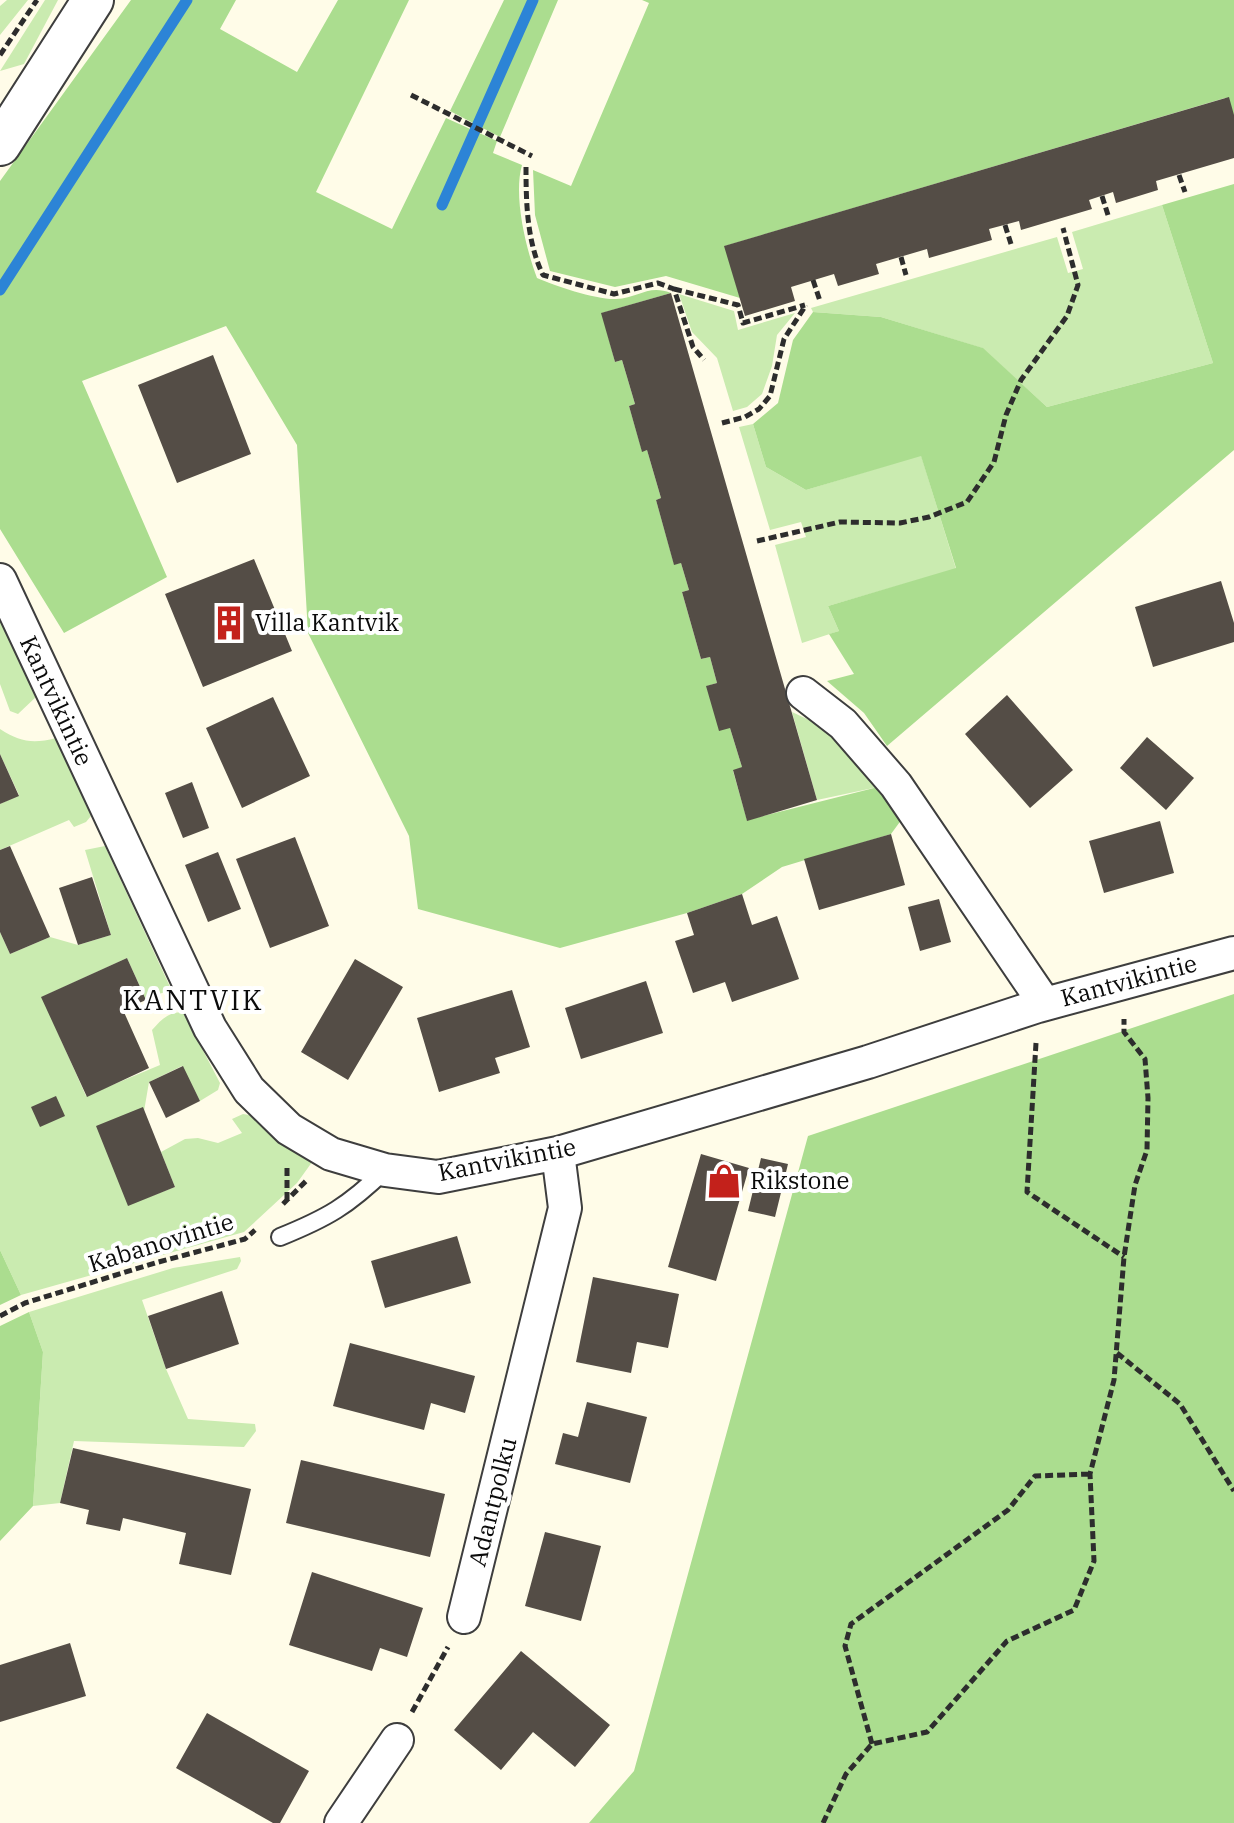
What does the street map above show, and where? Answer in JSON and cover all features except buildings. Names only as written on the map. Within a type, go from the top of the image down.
[{"type":"street","points":[[0,145],[11,105],[93,0]]},
{"type":"street","name":"Kantvikintie","points":[[0,580],[210,1028],[249,1090],[289,1129],[331,1154],[385,1170],[438,1177],[558,1153],[868,1062],[1041,1005],[1234,953]]},
{"type":"street","points":[[803,693],[843,724],[896,785],[1041,1005]]},
{"type":"street","name":"Adantpolku","points":[[464,1617],[565,1208],[558,1153]]},
{"type":"street","points":[[341,1823],[397,1740]]},
{"type":"lane","points":[[280,1237],[319,1221],[354,1201],[385,1170]]},
{"type":"path","points":[[0,55],[37,0]]},
{"type":"path","points":[[411,95],[532,156]]},
{"type":"path","points":[[526,167],[526,208],[536,260],[543,275],[614,294],[658,283],[738,305],[743,323],[806,305],[784,339],[770,396],[759,409],[745,417],[722,423]]},
{"type":"path","points":[[1179,175],[1185,192]]},
{"type":"path","points":[[1102,196],[1108,215]]},
{"type":"path","points":[[1005,225],[1011,244]]},
{"type":"path","points":[[757,541],[840,522],[900,523],[929,517],[967,502],[994,462],[1006,415],[1021,380],[1067,316],[1078,285],[1063,228]]},
{"type":"path","points":[[901,257],[906,275]]},
{"type":"path","points":[[813,280],[820,301]]},
{"type":"path","points":[[674,289],[693,347],[704,360]]},
{"type":"path","points":[[823,1823],[846,1774],[872,1744],[927,1732],[1007,1641],[1074,1610],[1094,1561],[1090,1474],[1114,1380],[1124,1257],[1135,1185],[1147,1150],[1145,1059],[1124,1032],[1122,982]]},
{"type":"path","points":[[1041,1005],[1027,1192],[1124,1257]]},
{"type":"path","points":[[276,1210],[331,1154]]},
{"type":"path","name":"Kabanovintie","points":[[0,1316],[25,1303],[245,1239],[266,1220]]},
{"type":"path","points":[[1116,1352],[1180,1404],[1234,1491]]},
{"type":"path","points":[[872,1744],[845,1646],[851,1624],[1008,1510],[1035,1476],[1090,1474]]},
{"type":"path","points":[[397,1740],[464,1617]]},
{"type":"green space","points":[[7,0],[28,0],[0,35],[0,6]]},
{"type":"green space","points":[[45,0],[58,0],[24,64],[0,71]]},
{"type":"green space","points":[[131,0],[236,0],[220,29],[297,72],[338,0],[409,0],[316,192],[392,229],[446,118],[497,141],[493,153],[522,165],[520,207],[537,278],[608,299],[656,290],[671,293],[602,313],[615,362],[622,360],[635,404],[629,406],[642,451],[647,450],[661,498],[656,500],[674,564],[681,563],[689,590],[682,592],[701,659],[710,657],[717,683],[707,686],[730,728],[742,767],[733,771],[747,820],[878,787],[902,819],[891,834],[782,867],[742,894],[687,913],[560,948],[418,909],[409,836],[308,633],[297,445],[226,326],[82,381],[167,577],[64,633],[0,529],[0,181]]},
{"type":"green space","points":[[504,0],[558,0],[500,137],[450,111]]},
{"type":"green space","points":[[642,0],[1234,0],[1234,121],[1225,98],[725,246],[740,298],[666,276],[615,287],[550,271],[535,215],[533,170],[571,186],[649,3]]},
{"type":"green space","points":[[1234,184],[1234,450],[887,746],[864,713],[827,681],[854,674],[829,634],[839,631],[828,606],[956,568],[921,456],[806,490],[766,467],[753,424],[778,403],[793,340],[813,312],[881,317],[983,348],[1047,407],[1213,363],[1162,205]]},
{"type":"green space","points":[[1162,205],[1213,363],[1047,407],[982,348],[881,317],[813,312],[811,308],[1057,237],[1068,273],[1083,269],[1072,232]]},
{"type":"green space","points":[[679,294],[734,311],[738,330],[795,313],[777,335],[772,366],[762,394],[747,407],[733,411],[717,358],[692,332]]},
{"type":"green space","points":[[753,424],[766,467],[806,490],[921,455],[956,569],[828,606],[839,631],[802,643],[775,545],[806,537],[801,522],[770,530],[739,427]]},
{"type":"green space","points":[[0,612],[37,696],[18,714],[10,711],[0,684]]},
{"type":"green space","points":[[792,712],[822,726],[849,750],[878,787],[817,800]]},
{"type":"green space","points":[[0,729],[27,741],[56,738],[91,816],[86,822],[74,827],[69,820],[0,850],[0,804],[19,795],[0,754]]},
{"type":"green space","points":[[105,846],[171,989],[146,1000],[127,958],[42,997],[86,1096],[160,1065],[152,1030],[165,1017],[178,1012],[183,1012],[220,1083],[218,1090],[200,1101],[182,1066],[149,1082],[128,1205],[175,1187],[161,1152],[185,1139],[198,1138],[218,1143],[242,1133],[232,1119],[243,1114],[315,1158],[297,1183],[244,1232],[21,1295],[0,1250],[0,932],[10,954],[50,937],[78,945],[111,935],[85,850]]},
{"type":"green space","points":[[1234,994],[1234,1823],[589,1823],[634,1771],[808,1136]]},
{"type":"green space","points":[[0,1250],[21,1295],[0,1305]]},
{"type":"green space","points":[[240,1257],[237,1269],[142,1300],[166,1369],[188,1419],[255,1424],[256,1431],[244,1447],[74,1441],[60,1503],[33,1506],[43,1352],[29,1312],[173,1268]]},
{"type":"green space","points":[[29,1312],[43,1352],[33,1506],[0,1541],[0,1326]]},
{"type":"waterway","points":[[0,290],[187,0]]},
{"type":"waterway","points":[[442,205],[533,0]]},
{"type":"place","name":"Villa Kantvik","points":[[229,623]]},
{"type":"place","name":"Rikstone","points":[[724,1181]]},
{"type":"district","name":"KANTVIK","points":[[193,1000]]}]
